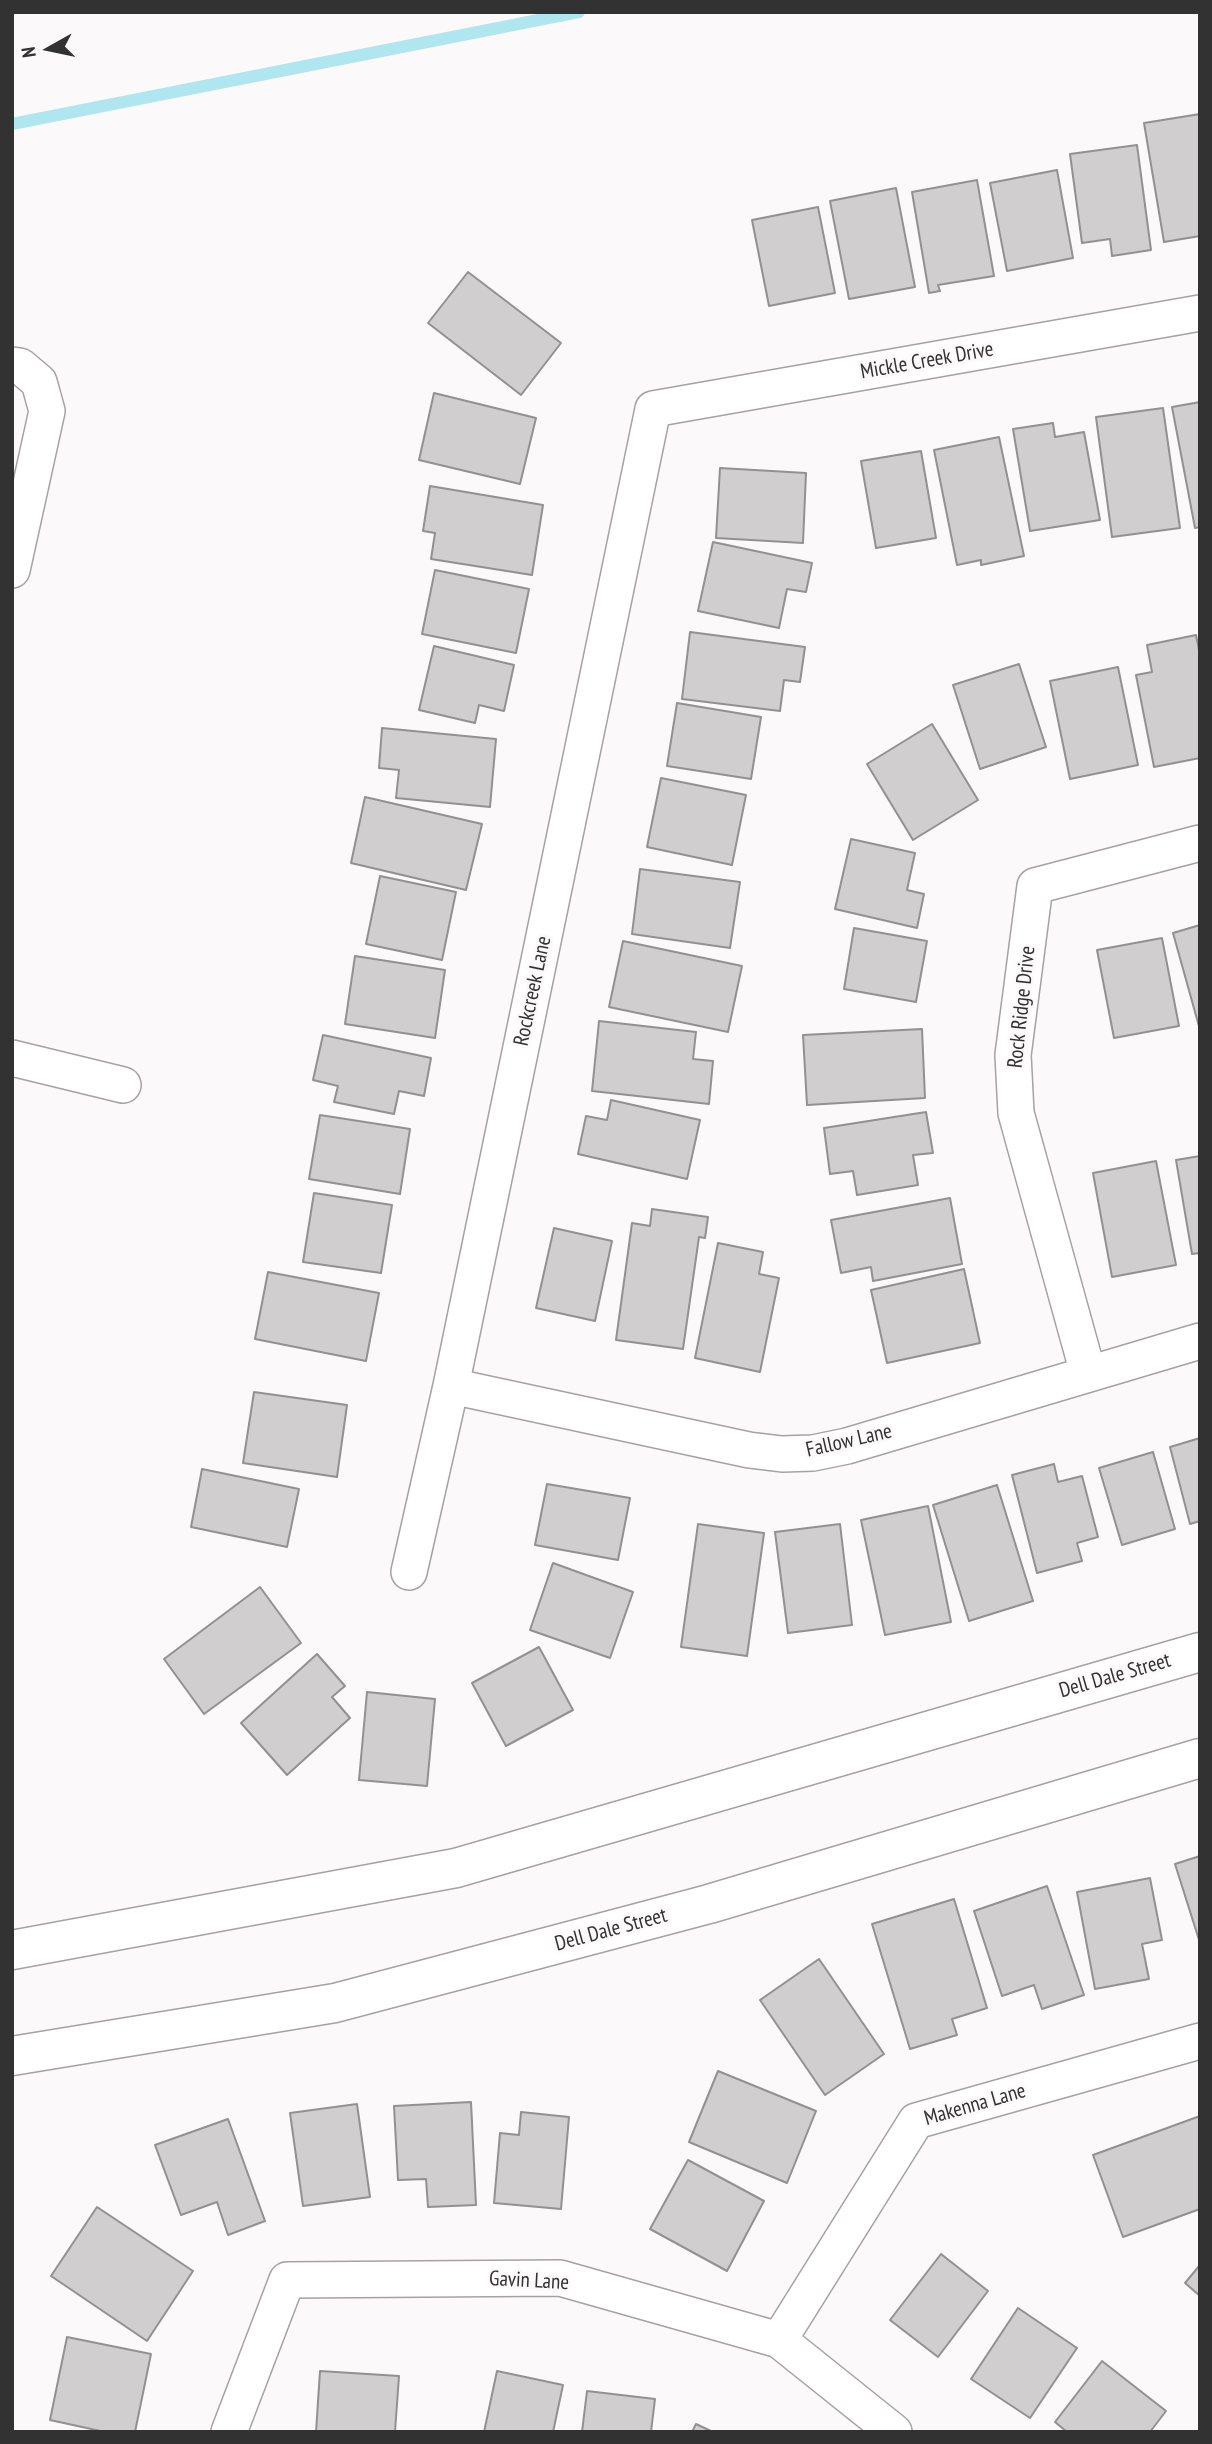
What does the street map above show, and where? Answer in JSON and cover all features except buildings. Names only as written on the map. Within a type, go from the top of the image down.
[{"type":"main road","name":"Dell Dale Street","points":[[12,1950],[456,1868],[1200,1652]]},
{"type":"main road","name":"Dell Dale Street","points":[[12,2056],[335,2003],[709,1904],[1200,1758]]},
{"type":"street","name":"Mickle Creek Drive","points":[[653,409],[1200,313]]},
{"type":"street","points":[[12,365],[20,366],[39,382],[47,411],[12,570]]},
{"type":"street","name":"Rockcreek Lane","points":[[409,1572],[451,1386],[653,409]]},
{"type":"street","name":"Rock Ridge Drive","points":[[1088,1373],[1016,1113],[1013,1055],[1035,886],[1200,844]]},
{"type":"street","points":[[12,1058],[123,1085]]},
{"type":"street","name":"Fallow Lane","points":[[451,1386],[713,1442],[782,1454],[813,1453],[846,1446],[1200,1341]]},
{"type":"street","name":"Makenna Lane","points":[[779,2340],[916,2121],[1200,2041]]},
{"type":"street","name":"Gavin Lane","points":[[229,2432],[287,2280],[560,2278],[779,2340],[894,2432]]},
{"type":"waterway","points":[[12,124],[579,12]]}]
